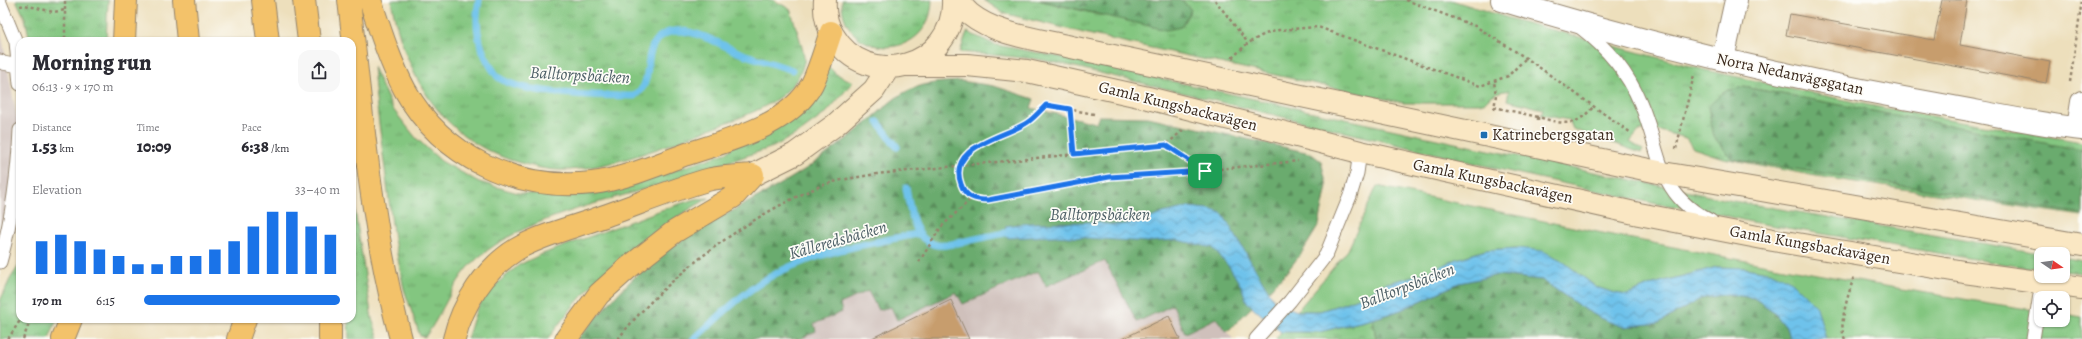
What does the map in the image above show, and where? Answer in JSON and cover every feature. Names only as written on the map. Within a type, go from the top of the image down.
[{"type":"highway","points":[[124,37],[126,0]]},
{"type":"highway","points":[[184,0],[188,37]]},
{"type":"highway","points":[[263,0],[268,37]]},
{"type":"highway","points":[[304,0],[309,37]]},
{"type":"highway","points":[[349,0],[353,37]]},
{"type":"highway","points":[[370,0],[392,63],[405,91],[426,121],[455,148],[488,168],[522,179],[560,185],[593,183],[642,170],[755,130],[789,112],[803,98],[812,84],[823,12]]},
{"type":"highway","points":[[356,64],[369,182],[378,242],[401,339]]},
{"type":"highway","points":[[454,339],[458,323],[466,305],[478,287],[495,268],[517,249],[569,228],[712,179],[754,175]]},
{"type":"highway","points":[[566,339],[599,294],[628,268],[674,232],[733,198],[754,175]]},
{"type":"highway","points":[[62,339],[69,323]]},
{"type":"highway","points":[[228,323],[231,339]]},
{"type":"highway","points":[[238,339],[243,323]]},
{"type":"highway","points":[[330,323],[330,339]]},
{"type":"main road","points":[[754,175],[795,154],[835,125],[898,66],[923,58],[943,39],[950,23],[953,0]]},
{"type":"main road","name":"Gamla Kungsbackavägen","points":[[957,0],[970,14],[987,24],[1016,34],[1663,173],[2082,246]]},
{"type":"main road","name":"Gamla Kungsbackavägen","points":[[823,12],[841,46],[855,58],[872,65],[968,65],[1027,71],[1148,98],[1360,152],[1639,214],[1732,232],[1964,272],[2034,281]]},
{"type":"main road","name":"Gamla Kungsbackavägen","points":[[2049,283],[2082,288]]},
{"type":"street","name":"Norra Nedanvägsgatan","points":[[1502,0],[1574,22],[1784,74],[1888,95],[2080,129]]},
{"type":"street","points":[[1723,59],[1736,0]]},
{"type":"street","points":[[2076,94],[2080,129]]},
{"type":"lane","points":[[2,8],[16,42]]},
{"type":"lane","points":[[1574,22],[1607,50],[1619,65],[1640,102],[1663,173],[1671,188],[1686,206],[1696,214],[1732,232]]},
{"type":"lane","points":[[0,61],[2,64],[16,66]]},
{"type":"lane","points":[[1256,339],[1290,301],[1326,255],[1350,196],[1357,173],[1360,152]]},
{"type":"lane","points":[[0,262],[8,234],[16,183]]},
{"type":"lane","points":[[0,216],[8,234]]},
{"type":"lane","points":[[2033,339],[2042,283]]},
{"type":"path","points":[[65,0],[66,37]]},
{"type":"path","points":[[1215,0],[1248,43]]},
{"type":"path","points":[[1406,0],[1475,26],[1526,58],[1637,137],[1682,152]]},
{"type":"path","points":[[2076,94],[2082,0]]},
{"type":"path","points":[[2,8],[25,5],[53,12],[65,10]]},
{"type":"path","points":[[1230,60],[1248,43],[1265,34],[1279,30],[1318,27],[1480,86],[1508,76],[1526,58]]},
{"type":"path","points":[[1676,150],[1700,54]]},
{"type":"path","points":[[1494,82],[1496,95],[1494,109],[1566,124],[1574,123],[1587,114],[1594,106]]},
{"type":"path","points":[[1094,114],[1046,105],[1028,122],[981,144],[968,152],[959,165],[959,180],[963,190],[972,198],[988,200],[1109,177],[1205,171],[1300,160]]},
{"type":"path","points":[[1070,109],[1074,154]]},
{"type":"path","points":[[618,339],[659,294],[718,243],[788,201],[824,185],[850,178],[959,165],[1007,162],[1166,145],[1185,128]]},
{"type":"path","points":[[1166,145],[1205,171]]},
{"type":"path","points":[[919,262],[941,227],[972,198]]},
{"type":"path","points":[[1845,339],[1843,335],[1843,322],[1855,271]]},
{"type":"path","points":[[8,339],[19,323]]},
{"type":"path","points":[[23,339],[29,323]]},
{"type":"shaded area","points":[[0,26],[16,113],[16,156],[0,242]]},
{"type":"shaded area","points":[[1105,261],[1137,322],[1173,305],[1216,318],[1233,339],[800,339],[816,331],[814,324],[842,312],[839,304],[869,291],[878,310],[891,306],[897,320],[956,292],[963,304],[1039,271],[1046,286]]},
{"type":"green space","points":[[16,0],[108,0],[106,37],[29,37],[25,18]]},
{"type":"green space","points":[[391,0],[773,0],[790,9],[801,45],[804,62],[799,76],[790,88],[766,106],[752,113],[656,149],[616,162],[578,169],[544,169],[517,162],[490,151],[467,137],[447,120],[430,100],[417,78],[397,27]]},
{"type":"green space","points":[[842,0],[932,0],[928,21],[917,36],[903,44],[886,47],[869,44],[855,35],[845,20]]},
{"type":"green space","points":[[984,0],[1038,0],[1100,15],[1191,10],[1182,0],[1451,0],[1515,20],[1705,70],[1878,107],[2082,142],[2082,150],[2071,149],[1744,87],[1982,199],[2082,214],[2082,216],[1816,176],[1723,158],[1693,148],[1686,138],[1660,131],[1639,131],[1630,142],[1643,150],[1641,153],[1573,129],[1569,120],[1541,115],[1543,109],[1507,100],[1509,91],[1502,91],[1495,94],[1484,103],[1404,103],[1092,35],[1003,13]]},
{"type":"green space","points":[[1038,0],[1182,0],[1191,10],[1181,27],[1166,30]]},
{"type":"green space","points":[[967,32],[996,45],[1071,59],[1455,143],[1733,201],[2034,252],[2034,268],[2022,267],[1751,222],[1703,210],[1657,204],[1507,171],[1067,65],[1037,59],[960,52]]},
{"type":"green space","points":[[828,66],[836,74],[853,82],[826,113],[800,132],[773,147],[667,182],[561,214],[517,232],[479,257],[470,266],[455,285],[438,317],[425,337],[420,336],[404,289],[394,239],[373,67],[392,108],[416,138],[441,161],[479,182],[518,193],[562,196],[604,192],[634,184],[726,153]]},
{"type":"green space","points":[[961,81],[994,86],[1034,99],[1031,108],[1096,123],[1099,116],[1148,117],[1310,153],[1321,161],[1327,186],[1319,225],[1303,251],[1285,274],[1227,332],[1216,318],[1185,333],[1173,305],[1137,322],[1105,261],[1046,286],[1038,271],[963,304],[956,292],[897,320],[891,307],[878,310],[868,291],[840,304],[842,312],[814,324],[816,331],[800,339],[577,339],[629,282],[667,250],[707,225],[790,179],[810,166],[854,133],[903,93],[928,84]]},
{"type":"green space","points":[[1744,87],[2082,150],[2082,214],[1732,159],[1714,137],[1708,107],[1724,91]]},
{"type":"green space","points":[[1377,186],[1708,254],[1874,284],[2034,310],[2034,327],[2070,327],[2070,315],[2082,317],[2082,339],[1826,339],[1774,273],[1745,268],[1717,267],[1653,284],[1628,295],[1614,293],[1596,287],[1561,260],[1518,248],[1486,250],[1457,259],[1426,273],[1384,284],[1366,295],[1342,304],[1320,311],[1297,311],[1348,250]]},
{"type":"green space","points":[[709,198],[661,227],[620,259],[583,295],[548,339],[467,339],[476,311],[487,292],[519,265],[540,255],[664,209],[695,199]]},
{"type":"green space","points":[[356,217],[372,319],[379,339],[349,339],[348,323],[356,323]]},
{"type":"green space","points":[[2070,258],[2082,261],[2082,273],[2070,272]]},
{"type":"green space","points":[[16,270],[16,323],[55,323],[49,339],[0,339],[0,301],[10,279]]},
{"type":"green space","points":[[1498,275],[1542,280],[1584,309],[1604,320],[1625,327],[1659,323],[1700,299],[1727,294],[1754,298],[1773,311],[1788,330],[1790,339],[1376,339],[1373,319],[1401,310],[1459,283]]},
{"type":"green space","points":[[1373,319],[1376,339],[1276,339],[1281,332],[1319,332]]},
{"type":"water","points":[[1188,207],[1209,209],[1222,213],[1275,302],[1297,311],[1320,311],[1342,304],[1366,295],[1384,284],[1426,273],[1457,259],[1486,250],[1518,248],[1543,251],[1561,260],[1596,287],[1614,293],[1628,295],[1653,284],[1717,267],[1745,268],[1774,273],[1792,282],[1817,307],[1826,339],[1790,339],[1788,330],[1773,311],[1754,298],[1727,294],[1700,299],[1659,323],[1624,327],[1604,320],[1584,309],[1542,280],[1498,275],[1459,283],[1401,310],[1373,319],[1319,332],[1281,332],[1247,302],[1241,286],[1230,268],[1213,248],[1177,240],[1147,242],[1054,236],[1008,238],[1005,226],[1026,223],[1094,222],[1114,225],[1139,223],[1163,213]]},
{"type":"building","points":[[1942,0],[1967,0],[1960,45],[2050,62],[2046,83],[1786,35],[1790,14],[1934,40]]},
{"type":"building","points":[[951,300],[969,339],[870,339]]},
{"type":"building","points":[[1169,316],[1180,339],[1122,339]]},
{"type":"waterway","name":"Balltorpsbäcken","points":[[479,0],[477,18],[478,35],[483,51],[491,67],[498,77],[509,83],[525,88],[603,96],[634,96],[644,85],[649,57],[656,41],[664,34],[674,31],[685,31],[697,34],[740,53],[792,70]]},
{"type":"waterway","name":"Balltorpsbäcken","points":[[878,122],[897,147]]},
{"type":"waterway","name":"Balltorpsbäcken","points":[[906,188],[912,218],[916,227],[927,241],[936,245],[947,245],[1014,231]]},
{"type":"waterway","name":"Kålleredsbäcken","points":[[694,339],[744,295],[766,279],[793,265],[828,253],[864,244],[917,234]]},
{"type":"place","name":"Katrinebergsgatan","points":[[1484,135]]},
{"type":"route","points":[[1046,105],[1070,109],[1074,154],[1166,145],[1205,171],[1109,177],[988,200],[972,198],[963,190],[959,180],[959,165],[968,152],[981,144],[1006,134],[1028,122],[1046,105]]}]
